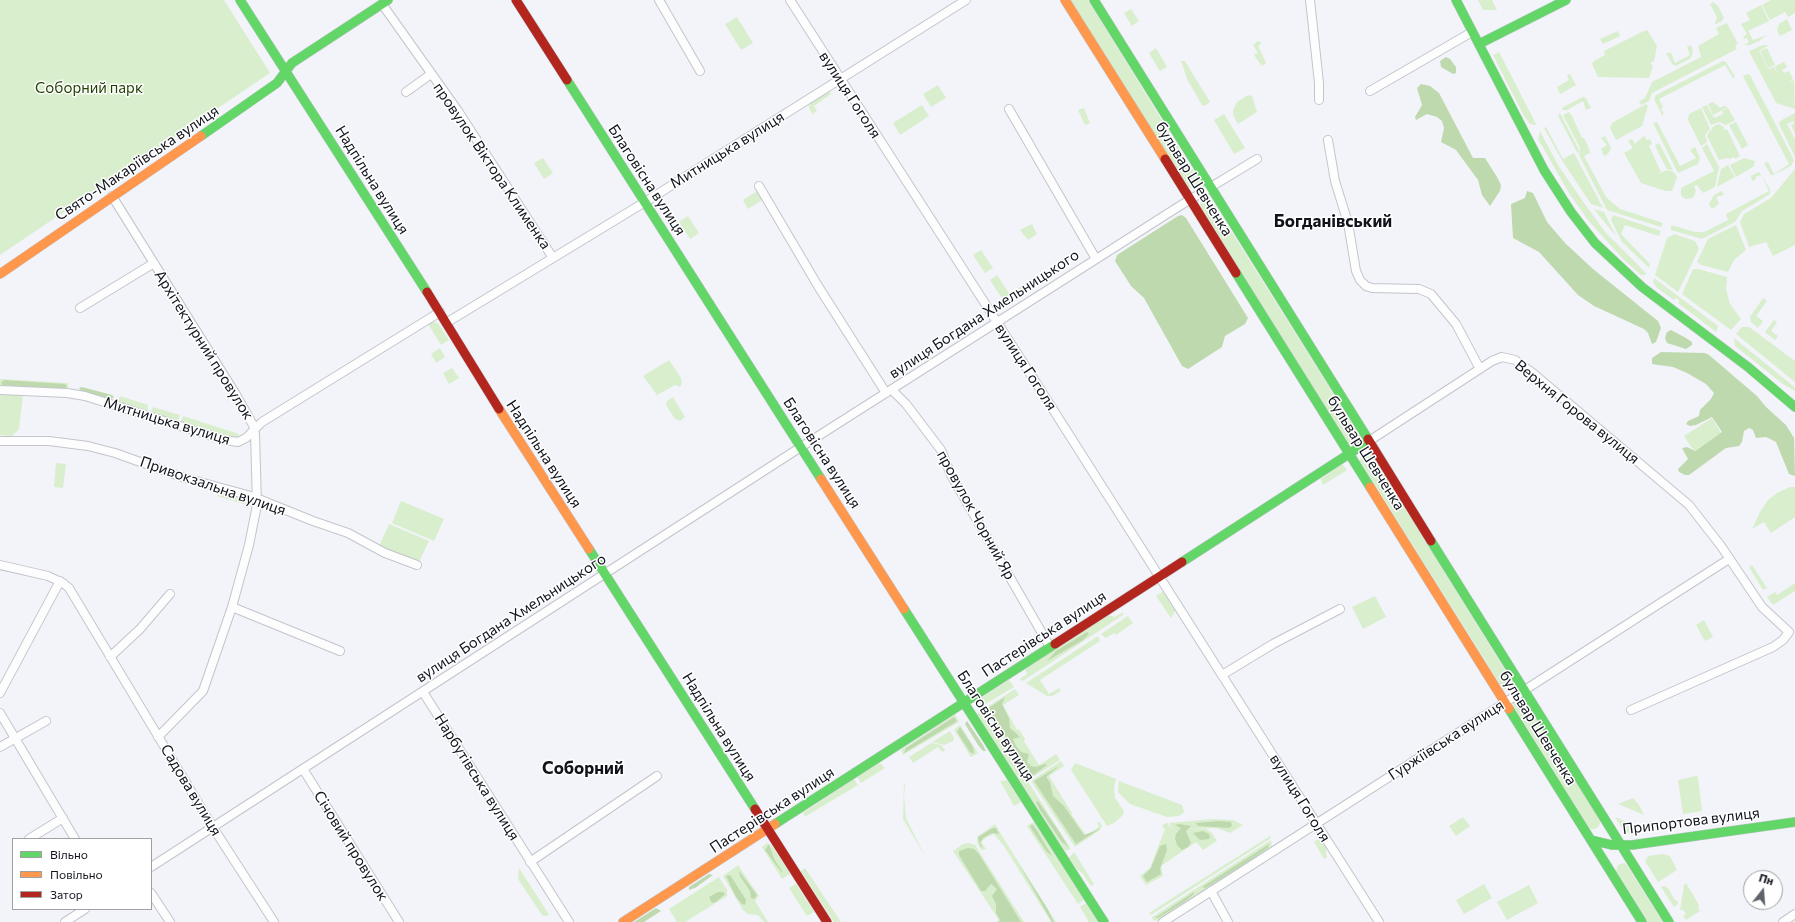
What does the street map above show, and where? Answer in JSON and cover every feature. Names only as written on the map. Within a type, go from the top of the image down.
[{"type":"main road","name":"Надпільна вулиця","points":[[240,0],[440,312],[514,434],[605,574],[826,922]]},
{"type":"main road","name":"Благовісна вулиця","points":[[516,0],[1104,922]]},
{"type":"main road","name":"бульвар Шевченка","points":[[1065,0],[1642,922]]},
{"type":"main road","name":"бульвар Шевченка","points":[[1094,0],[1619,845],[1669,922]]},
{"type":"main road","points":[[1456,0],[1552,184],[1595,243],[1642,287],[1748,367],[1795,408]]},
{"type":"main road","points":[[1479,44],[1566,0]]},
{"type":"main road","name":"Свято-Макаріївська вулиця","points":[[3,272],[277,84],[295,61],[385,2]]},
{"type":"main road","points":[[0,283],[3,272]]},
{"type":"main road","name":"Пастерівська вулиця","points":[[623,922],[768,830],[1368,441]]},
{"type":"main road","name":"Припортова вулиця","points":[[1591,840],[1619,845],[1632,845],[1795,822]]},
{"type":"street","points":[[659,0],[700,71]]},
{"type":"street","name":"вулиця Гоголя","points":[[790,0],[1222,674],[1379,922]]},
{"type":"street","name":"Митницька вулиця","points":[[446,323],[645,202],[966,0]]},
{"type":"street","points":[[1310,0],[1320,83],[1319,100]]},
{"type":"street","name":"провулок Віктора Клименка","points":[[385,2],[431,74],[458,111],[553,258]]},
{"type":"street","points":[[1370,91],[1472,32]]},
{"type":"street","name":"провулок Віктора Клименка","points":[[406,92],[431,74]]},
{"type":"street","name":"вулиця Богдана Хмельницького","points":[[1009,109],[1096,259]]},
{"type":"street","points":[[1328,140],[1335,181],[1348,223],[1356,271],[1360,280],[1366,286],[1372,288],[1419,289],[1430,294],[1456,324],[1480,369]]},
{"type":"street","name":"вулиця Богдана Хмельницького","points":[[152,866],[212,826],[423,692],[801,447],[1190,199],[1257,158]]},
{"type":"street","name":"вулиця Богдана Хмельницького","points":[[759,186],[818,286],[889,392]]},
{"type":"street","name":"Архітектурний провулок","points":[[112,196],[231,387],[254,428],[258,499],[251,539],[232,607],[203,692],[158,737]]},
{"type":"street","name":"Архітектурний провулок","points":[[80,308],[154,263]]},
{"type":"street","name":"Митницька вулиця","points":[[0,390],[79,395],[235,442],[244,440],[254,428],[340,372],[440,312]]},
{"type":"street","name":"Верхня Горова вулиця","points":[[1480,369],[1502,357],[1515,360],[1679,495],[1699,516],[1762,607],[1792,632],[1773,647],[1632,710]]},
{"type":"street","name":"Пастерівська вулиця","points":[[1368,441],[1480,369]]},
{"type":"street","name":"провулок Чорний Яр","points":[[889,392],[906,404],[941,450],[951,475],[1050,647]]},
{"type":"street","name":"Привокзальна вулиця","points":[[0,441],[41,441],[99,448],[185,478],[258,499],[313,522],[348,533],[385,553],[418,565]]},
{"type":"street","name":"Гуржіївська вулиця","points":[[1163,922],[1729,559]]},
{"type":"street","name":"Садова вулиця","points":[[0,565],[44,574],[60,581],[69,588],[212,826],[274,922]]},
{"type":"street","points":[[0,693],[60,581]]},
{"type":"street","points":[[110,657],[140,629],[170,594]]},
{"type":"street","points":[[232,607],[340,651]]},
{"type":"street","points":[[1222,674],[1270,646],[1340,609]]},
{"type":"street","name":"Нарбутівська вулиця","points":[[423,692],[569,922]]},
{"type":"street","points":[[0,713],[74,838]]},
{"type":"street","points":[[0,747],[46,721]]},
{"type":"street","name":"Січовий провулок","points":[[303,769],[399,922]]},
{"type":"street","points":[[530,862],[657,776]]},
{"type":"street","points":[[31,838],[63,818]]},
{"type":"street","points":[[1211,891],[1228,922]]},
{"type":"street","points":[[152,895],[170,922]]},
{"type":"street","points":[[65,922],[83,910]]},
{"type":"street","points":[[1783,922],[1795,914]]},
{"type":"green space","name":"Соборний парк","points":[[0,0],[224,0],[270,73],[0,255]]},
{"type":"green space","points":[[1070,0],[1088,0],[1200,182],[1198,185],[1192,188],[1188,187]]},
{"type":"green space","points":[[1478,0],[1492,0],[1497,10],[1483,10]]},
{"type":"green space","points":[[1771,0],[1795,0],[1795,13],[1788,17],[1785,12],[1770,20],[1762,5]]},
{"type":"green space","points":[[1713,2],[1718,6],[1724,18],[1716,24],[1717,17],[1710,4]]},
{"type":"green space","points":[[1761,5],[1769,21],[1748,31],[1753,40],[1767,35],[1750,45],[1744,45],[1749,42],[1747,38],[1744,39],[1743,37],[1747,34],[1741,24],[1750,20],[1746,13]]},
{"type":"green space","points":[[1131,9],[1139,21],[1132,26],[1124,13]]},
{"type":"green space","points":[[737,17],[753,43],[741,50],[725,24]]},
{"type":"green space","points":[[1787,19],[1792,30],[1780,36],[1777,30],[1779,24]]},
{"type":"green space","points":[[1727,23],[1738,44],[1735,46],[1737,49],[1652,93],[1649,101],[1641,105],[1639,102],[1645,98],[1652,82],[1701,57],[1698,46],[1719,34],[1716,28]]},
{"type":"green space","points":[[1647,30],[1657,46],[1654,61],[1650,63],[1653,66],[1649,78],[1598,77],[1592,64],[1594,61],[1605,55],[1604,51]]},
{"type":"green space","points":[[1618,31],[1620,36],[1603,44],[1600,39]]},
{"type":"green space","points":[[1258,41],[1262,43],[1258,46],[1266,63],[1262,66],[1254,55],[1258,53],[1253,45]]},
{"type":"green space","points":[[1691,45],[1693,51],[1691,58],[1676,66],[1672,64],[1666,53],[1671,53],[1675,63],[1690,55],[1687,47]]},
{"type":"green space","points":[[1763,45],[1769,45],[1759,51],[1768,69],[1774,67],[1777,73],[1775,66],[1784,62],[1787,67],[1782,70],[1784,73],[1789,71],[1793,79],[1789,82],[1794,80],[1795,109],[1776,103],[1749,51]]},
{"type":"green space","points":[[1156,48],[1167,67],[1160,71],[1149,53]]},
{"type":"green space","points":[[1767,48],[1775,65],[1768,68],[1760,51]]},
{"type":"green space","points":[[1499,52],[1536,124],[1535,125],[1530,124],[1524,116],[1493,55]]},
{"type":"green space","points":[[1446,57],[1450,59],[1456,67],[1456,73],[1453,74],[1441,67],[1440,61]]},
{"type":"green space","points":[[1181,61],[1185,61],[1210,102],[1205,106],[1202,105],[1188,81]]},
{"type":"green space","points":[[1723,61],[1726,62],[1735,77],[1733,78],[1725,65],[1659,99],[1663,107],[1661,108],[1664,114],[1662,115],[1654,99],[1656,95]]},
{"type":"green space","points":[[1570,74],[1576,85],[1560,94],[1557,87],[1569,80],[1567,76]]},
{"type":"green space","points":[[1748,74],[1750,75],[1794,160],[1791,166],[1773,175],[1771,175],[1764,163],[1768,162],[1774,174],[1789,164],[1743,76]]},
{"type":"green space","points":[[1421,84],[1430,86],[1439,93],[1473,158],[1485,158],[1497,177],[1501,185],[1500,191],[1490,206],[1482,195],[1478,180],[1456,150],[1441,142],[1444,128],[1442,121],[1437,117],[1427,114],[1416,120],[1415,117],[1422,105],[1417,88]]},
{"type":"green space","points":[[938,85],[946,98],[931,107],[923,94]]},
{"type":"green space","points":[[829,91],[831,94],[814,106],[817,111],[812,114],[809,107],[810,102]]},
{"type":"green space","points":[[1248,95],[1252,96],[1257,112],[1238,124],[1233,115],[1233,110],[1237,102]]},
{"type":"green space","points":[[1583,97],[1586,98],[1591,108],[1586,110],[1583,101],[1567,110],[1562,110],[1563,107]]},
{"type":"green space","points":[[1713,102],[1720,108],[1724,106],[1728,107],[1713,115],[1708,104]]},
{"type":"green space","points":[[1646,104],[1648,106],[1642,126],[1616,140],[1610,128],[1612,123]]},
{"type":"green space","points":[[922,105],[929,116],[900,135],[893,123]]},
{"type":"green space","points":[[1707,105],[1714,118],[1723,114],[1722,111],[1728,108],[1735,120],[1726,125],[1719,122],[1711,125],[1702,107]]},
{"type":"green space","points":[[1084,108],[1090,123],[1085,125],[1078,110]]},
{"type":"green space","points":[[1701,108],[1710,129],[1705,135],[1707,142],[1701,146],[1688,120],[1689,114]]},
{"type":"green space","points":[[1569,112],[1582,138],[1584,138],[1588,146],[1590,153],[1584,156],[1606,197],[1620,209],[1663,223],[1661,227],[1607,210],[1579,155],[1580,148],[1563,115]]},
{"type":"green space","points":[[1560,113],[1579,150],[1578,154],[1558,116]]},
{"type":"green space","points":[[1795,113],[1795,134],[1791,125],[1794,123],[1793,121],[1787,124],[1795,139],[1795,157],[1779,124],[1780,121]]},
{"type":"green space","points":[[1224,114],[1245,148],[1234,154],[1214,120]]},
{"type":"green space","points":[[1657,122],[1680,166],[1696,158],[1690,150],[1695,147],[1700,158],[1698,164],[1678,173],[1653,123]]},
{"type":"green space","points":[[1736,122],[1748,145],[1742,149],[1729,125]]},
{"type":"green space","points":[[1718,124],[1723,126],[1725,130],[1727,129],[1740,156],[1735,159],[1734,157],[1719,160],[1707,136],[1712,130],[1711,128]]},
{"type":"green space","points":[[1546,127],[1563,159],[1574,153],[1603,208],[1591,204],[1563,162],[1544,128]]},
{"type":"green space","points":[[1540,131],[1558,165],[1584,203],[1606,233],[1646,273],[1645,275],[1641,275],[1623,259],[1587,219],[1569,193],[1538,139]]},
{"type":"green space","points":[[1605,136],[1611,148],[1608,154],[1604,156],[1601,149],[1607,145],[1601,138]]},
{"type":"green space","points":[[1644,136],[1647,140],[1650,139],[1652,144],[1649,146],[1661,172],[1653,176],[1667,170],[1674,172],[1677,177],[1672,191],[1666,191],[1641,183],[1624,153],[1633,148],[1628,141],[1632,139],[1635,144]]},
{"type":"green space","points":[[1659,143],[1673,170],[1667,169],[1659,154],[1655,145]]},
{"type":"green space","points":[[1707,144],[1719,167],[1715,187],[1703,193],[1697,185],[1694,186],[1696,191],[1693,198],[1685,199],[1681,195],[1681,188],[1714,171],[1702,148]]},
{"type":"green space","points":[[543,158],[553,173],[544,179],[534,163]]},
{"type":"green space","points":[[1744,158],[1755,161],[1754,166],[1736,177],[1730,165]]},
{"type":"green space","points":[[1728,165],[1735,177],[1717,187],[1721,169]]},
{"type":"green space","points":[[1795,169],[1795,245],[1773,256],[1766,242],[1749,247],[1740,222],[1744,214],[1771,198]]},
{"type":"green space","points":[[1759,172],[1761,175],[1755,177],[1756,179],[1753,181],[1751,176]]},
{"type":"green space","points":[[1761,175],[1770,189],[1770,194],[1742,211],[1735,222],[1702,239],[1671,230],[1671,225],[1695,232],[1704,232],[1728,220],[1726,214],[1769,191]]},
{"type":"green space","points":[[757,191],[762,200],[748,209],[743,200]]},
{"type":"green space","points":[[1527,191],[1533,193],[1547,222],[1565,243],[1593,269],[1658,321],[1661,328],[1656,342],[1652,344],[1648,333],[1644,329],[1594,306],[1578,295],[1539,252],[1513,238],[1511,204],[1525,198]]},
{"type":"green space","points":[[1722,191],[1724,195],[1716,197],[1719,204],[1712,209],[1709,204],[1714,195]]},
{"type":"green space","points":[[1207,198],[1211,199],[1360,436],[1359,440],[1354,443],[1348,443],[1200,206],[1201,202]]},
{"type":"green space","points":[[1594,209],[1604,212],[1616,236],[1610,229]]},
{"type":"green space","points":[[1182,215],[1186,218],[1248,318],[1245,324],[1225,336],[1222,347],[1188,369],[1182,366],[1144,298],[1131,286],[1115,261],[1117,255],[1178,216]]},
{"type":"green space","points":[[1613,215],[1661,231],[1659,236],[1625,225],[1621,234],[1650,264],[1649,268],[1622,242],[1611,220]]},
{"type":"green space","points":[[688,216],[699,233],[690,239],[679,222]]},
{"type":"green space","points":[[1032,224],[1037,234],[1028,240],[1020,230]]},
{"type":"green space","points":[[1736,225],[1746,250],[1734,260],[1728,272],[1701,265],[1697,262],[1708,239]]},
{"type":"green space","points":[[1674,234],[1695,241],[1699,249],[1678,292],[1655,275],[1667,238]]},
{"type":"green space","points":[[981,250],[993,268],[985,273],[973,255]]},
{"type":"green space","points":[[1693,269],[1727,277],[1726,289],[1730,304],[1741,319],[1731,330],[1682,294]]},
{"type":"green space","points":[[997,275],[1008,292],[1012,292],[1023,285],[1024,287],[1003,300],[990,280]]},
{"type":"green space","points":[[1654,278],[1718,326],[1716,332],[1678,303],[1680,301],[1676,298],[1674,300],[1657,288],[1653,282]]},
{"type":"green space","points":[[1763,298],[1767,301],[1756,316],[1763,321],[1758,328],[1751,322],[1750,317]]},
{"type":"green space","points":[[1774,320],[1777,322],[1771,331],[1778,336],[1775,340],[1765,332]]},
{"type":"green space","points":[[433,322],[438,323],[449,340],[441,345],[428,324]]},
{"type":"green space","points":[[1742,327],[1749,327],[1795,361],[1795,382],[1736,334]]},
{"type":"green space","points":[[1671,330],[1692,342],[1692,345],[1686,349],[1667,343],[1665,338],[1667,332]]},
{"type":"green space","points":[[1734,338],[1792,385],[1795,388],[1795,391],[1783,384],[1735,346]]},
{"type":"green space","points":[[440,348],[445,357],[436,363],[431,354]]},
{"type":"green space","points":[[1661,352],[1705,353],[1757,396],[1766,407],[1786,425],[1794,438],[1795,476],[1789,474],[1776,442],[1766,437],[1756,438],[1753,430],[1749,428],[1744,431],[1742,442],[1739,446],[1726,448],[1689,475],[1679,472],[1678,469],[1688,459],[1682,448],[1687,447],[1695,451],[1722,432],[1712,417],[1696,425],[1690,426],[1686,424],[1688,421],[1699,416],[1700,410],[1711,399],[1714,393],[1706,384],[1687,373],[1673,367],[1652,364],[1652,358]]},
{"type":"green space","points":[[669,360],[681,378],[682,383],[680,387],[675,385],[657,395],[643,376]]},
{"type":"green space","points":[[452,368],[459,378],[449,384],[443,373]]},
{"type":"green space","points":[[0,379],[68,383],[68,390],[0,386]]},
{"type":"green space","points":[[4,380],[65,384],[67,386],[65,389],[3,385],[1,383]]},
{"type":"green space","points":[[82,387],[112,395],[114,397],[111,399],[81,391],[79,388]]},
{"type":"green space","points":[[0,393],[23,396],[19,429],[12,436],[0,435]]},
{"type":"green space","points":[[120,396],[148,405],[147,411],[118,402]]},
{"type":"green space","points":[[673,397],[685,417],[680,421],[675,419],[666,405],[667,401]]},
{"type":"green space","points":[[153,407],[180,415],[178,421],[151,413]]},
{"type":"green space","points":[[183,416],[239,434],[237,437],[230,438],[181,422]]},
{"type":"green space","points":[[1712,418],[1721,433],[1694,451],[1684,436]]},
{"type":"green space","points":[[1365,454],[1371,454],[1513,683],[1511,688],[1503,689],[1360,461],[1361,457]]},
{"type":"green space","points":[[56,463],[66,464],[63,488],[54,487]]},
{"type":"green space","points":[[1342,464],[1347,470],[1323,485],[1321,479]]},
{"type":"green space","points":[[1790,487],[1795,487],[1795,517],[1771,533],[1764,522],[1752,529],[1760,512],[1768,500],[1777,493]]},
{"type":"green space","points":[[221,492],[252,500],[254,507],[217,496]]},
{"type":"green space","points":[[401,501],[444,519],[434,541],[392,523]]},
{"type":"green space","points":[[389,524],[429,541],[419,562],[379,546]]},
{"type":"green space","points":[[1752,565],[1767,588],[1763,590],[1749,567]]},
{"type":"green space","points":[[1795,583],[1795,591],[1773,605],[1767,597],[1775,592],[1777,595]]},
{"type":"green space","points":[[1164,591],[1176,610],[1171,618],[1156,596]]},
{"type":"green space","points":[[1375,596],[1386,617],[1363,629],[1352,607]]},
{"type":"green space","points":[[1123,612],[1123,615],[1023,681],[1020,679],[1027,674],[1025,669],[1108,615],[1115,617]]},
{"type":"green space","points":[[1128,616],[1133,623],[1116,635],[1114,633],[1106,638],[1101,634]]},
{"type":"green space","points":[[1704,620],[1713,637],[1705,641],[1696,625]]},
{"type":"green space","points":[[1087,632],[1089,634],[1083,640],[1047,661],[1056,651]]},
{"type":"green space","points":[[1098,636],[1100,641],[1040,680],[1049,694],[1059,688],[1061,691],[1052,696],[1047,696],[1026,683]]},
{"type":"green space","points":[[1009,680],[1014,687],[982,706],[978,700]]},
{"type":"green space","points":[[1015,689],[1019,695],[1003,705],[1017,730],[1019,729],[1025,739],[1024,741],[1032,754],[1039,765],[1056,754],[1060,760],[1030,779],[984,709]]},
{"type":"green space","points":[[1005,697],[1002,704],[1009,718],[1010,728],[1020,737],[1013,739],[1016,746],[1021,752],[1029,754],[1027,762],[1031,766],[1036,767],[1045,764],[1047,765],[1032,776],[987,709]]},
{"type":"green space","points":[[1518,699],[1524,700],[1600,821],[1599,826],[1595,829],[1590,829],[1513,705],[1513,702]]},
{"type":"green space","points":[[982,710],[1071,849],[1065,851],[977,714]]},
{"type":"green space","points":[[955,714],[959,722],[903,755],[901,750]]},
{"type":"green space","points":[[954,717],[957,721],[904,753],[906,748]]},
{"type":"green space","points":[[967,721],[986,751],[983,751],[978,745],[965,724]]},
{"type":"green space","points":[[960,725],[978,753],[971,757],[954,730]]},
{"type":"green space","points":[[960,727],[973,747],[974,754],[970,752],[957,732]]},
{"type":"green space","points":[[950,731],[954,738],[953,741],[944,745],[932,742]]},
{"type":"green space","points":[[931,743],[941,745],[945,750],[942,752],[938,747],[913,763],[909,757]]},
{"type":"green space","points":[[1061,761],[1064,766],[1049,776],[1072,813],[1071,814],[1086,835],[1099,827],[1097,823],[1100,822],[1102,826],[1100,830],[1075,847],[1031,781]]},
{"type":"green space","points":[[880,763],[885,768],[861,783],[857,777]]},
{"type":"green space","points":[[1075,763],[1116,779],[1114,787],[1115,798],[1124,811],[1123,815],[1114,823],[1107,826],[1071,770]]},
{"type":"green space","points":[[1059,766],[1046,777],[1050,782],[1053,796],[1064,806],[1084,835],[1100,829],[1076,844],[1034,781]]},
{"type":"green space","points":[[1696,776],[1698,777],[1702,811],[1683,814],[1678,780]]},
{"type":"green space","points":[[854,779],[858,785],[806,816],[804,815],[803,813]]},
{"type":"green space","points":[[1007,780],[1021,802],[1014,806],[1000,781]]},
{"type":"green space","points":[[1119,781],[1182,805],[1184,812],[1179,816],[1167,817],[1130,804],[1118,792]]},
{"type":"green space","points":[[904,782],[906,818],[925,856],[903,819]]},
{"type":"green space","points":[[1633,798],[1639,805],[1644,815],[1618,804]]},
{"type":"green space","points":[[1038,801],[1069,848],[1061,841],[1040,810],[1036,802]]},
{"type":"green space","points":[[1463,817],[1470,826],[1456,836],[1449,826]]},
{"type":"green space","points":[[1615,817],[1631,824],[1635,829],[1641,832],[1625,833]]},
{"type":"green space","points":[[1212,819],[1233,820],[1243,825],[1230,833],[1217,828],[1187,829],[1206,829],[1212,833],[1217,841],[1203,850],[1196,842],[1161,866],[1163,876],[1146,885],[1140,876],[1150,868],[1165,829],[1162,827],[1164,824],[1167,823],[1173,830],[1169,823]]},
{"type":"green space","points":[[1219,821],[1231,822],[1232,826],[1229,828],[1198,826],[1196,823]]},
{"type":"green space","points":[[1034,822],[1084,900],[1078,904],[1027,826]]},
{"type":"green space","points":[[995,824],[1056,922],[1051,922],[1004,846],[994,834],[981,842],[986,849],[982,850],[980,848],[977,842],[977,837]]},
{"type":"green space","points":[[1032,824],[1052,856],[1047,852],[1032,830],[1030,826]]},
{"type":"green space","points":[[1179,824],[1191,826],[1186,831],[1191,843],[1188,847],[1182,850],[1177,845],[1175,838],[1176,834],[1181,828],[1175,825]]},
{"type":"green space","points":[[993,828],[996,828],[999,834],[992,833],[983,838],[980,843],[983,848],[980,846],[978,837]]},
{"type":"green space","points":[[1203,831],[1209,834],[1209,839],[1200,840],[1193,833]]},
{"type":"green space","points":[[1270,836],[1271,838],[1151,915],[1149,913]]},
{"type":"green space","points":[[1320,838],[1327,847],[1327,857],[1324,859],[1314,842]]},
{"type":"green space","points":[[1271,840],[1272,848],[1157,921],[1153,920],[1152,917]]},
{"type":"green space","points":[[767,843],[772,846],[790,874],[782,879],[762,847]]},
{"type":"green space","points":[[969,843],[975,845],[1024,922],[996,922],[999,920],[953,851],[963,844]]},
{"type":"green space","points":[[769,844],[774,859],[782,873],[765,850]]},
{"type":"green space","points":[[1166,844],[1167,850],[1160,869],[1161,874],[1147,882],[1143,876],[1151,868],[1160,846]]},
{"type":"green space","points":[[1269,844],[1268,848],[1249,861],[1206,888],[1202,887]]},
{"type":"green space","points":[[968,848],[974,849],[979,854],[1021,922],[999,922],[1000,920],[996,913],[996,904],[992,896],[997,889],[991,884],[985,891],[981,891],[959,855],[959,851]]},
{"type":"green space","points":[[1074,852],[1094,884],[1091,886],[1069,858]]},
{"type":"green space","points":[[1663,854],[1670,856],[1677,870],[1658,882],[1645,861],[1648,856]]},
{"type":"green space","points":[[1018,863],[1047,908],[1054,922],[1052,922]]},
{"type":"green space","points":[[1624,863],[1663,922],[1648,922],[1616,871],[1618,865]]},
{"type":"green space","points":[[738,865],[759,896],[755,901],[768,922],[764,922],[758,915],[748,914],[743,910],[723,876]]},
{"type":"green space","points":[[519,868],[549,915],[542,915],[518,879]]},
{"type":"green space","points":[[805,868],[841,922],[834,922],[801,871]]},
{"type":"green space","points":[[739,871],[757,895],[754,899],[751,898],[750,891],[740,876]]},
{"type":"green space","points":[[709,874],[713,875],[695,888],[689,890],[689,887]]},
{"type":"green space","points":[[730,875],[746,900],[745,905],[742,904],[736,897],[726,876]]},
{"type":"green space","points":[[719,877],[727,890],[727,896],[685,922],[677,922],[669,909]]},
{"type":"green space","points":[[1686,883],[1699,905],[1698,908],[1700,911],[1686,920],[1683,916],[1686,914],[1683,910],[1680,910],[1684,885]]},
{"type":"green space","points":[[796,884],[814,912],[807,916],[789,888]]},
{"type":"green space","points":[[1484,884],[1492,898],[1464,914],[1456,900]]},
{"type":"green space","points":[[1529,885],[1538,903],[1507,920],[1497,902]]},
{"type":"green space","points":[[1664,886],[1668,888],[1675,900],[1678,901],[1678,904],[1674,907],[1661,887]]},
{"type":"green space","points":[[718,892],[723,892],[725,894],[716,902],[712,903],[709,897]]},
{"type":"green space","points":[[1194,892],[1194,894],[1184,902],[1158,918],[1155,918]]},
{"type":"green space","points":[[1086,903],[1098,922],[1089,922],[1080,907]]},
{"type":"green space","points":[[656,908],[661,911],[644,922],[634,922]]},
{"type":"traffic: fast","points":[[240,0],[427,292]]},
{"type":"traffic: fast","points":[[201,136],[277,83],[292,63],[388,0]]},
{"type":"traffic: fast","points":[[1094,0],[1368,439]]},
{"type":"traffic: fast","points":[[1456,0],[1544,170],[1571,212],[1595,243],[1642,287],[1748,367],[1795,407]]},
{"type":"traffic: fast","points":[[1479,44],[1566,0]]},
{"type":"traffic: fast","points":[[567,80],[821,479]]},
{"type":"traffic: fast","points":[[1236,273],[1370,487]]},
{"type":"traffic: fast","points":[[1182,562],[1369,441]]},
{"type":"traffic: fast","points":[[1431,541],[1669,922]]},
{"type":"traffic: fast","points":[[589,549],[755,809]]},
{"type":"traffic: fast","points":[[904,609],[1104,922]]},
{"type":"traffic: fast","points":[[775,824],[1055,644]]},
{"type":"traffic: fast","points":[[1509,709],[1642,922]]},
{"type":"traffic: fast","points":[[1591,840],[1612,845],[1632,845],[1795,822]]},
{"type":"traffic: slow","points":[[1065,0],[1165,159]]},
{"type":"traffic: slow","points":[[0,274],[201,136]]},
{"type":"traffic: slow","points":[[499,409],[589,549]]},
{"type":"traffic: slow","points":[[821,479],[904,609]]},
{"type":"traffic: slow","points":[[1370,487],[1509,709]]},
{"type":"traffic: slow","points":[[623,922],[775,824]]},
{"type":"traffic: jam","points":[[516,0],[567,80]]},
{"type":"traffic: jam","points":[[1165,159],[1236,273]]},
{"type":"traffic: jam","points":[[427,292],[499,409]]},
{"type":"traffic: jam","points":[[1368,439],[1431,541]]},
{"type":"traffic: jam","points":[[1055,644],[1182,562]]},
{"type":"traffic: jam","points":[[755,809],[827,922]]},
{"type":"district","name":"Богданівський","points":[[1333,221]]},
{"type":"district","name":"Соборний","points":[[583,768]]}]
